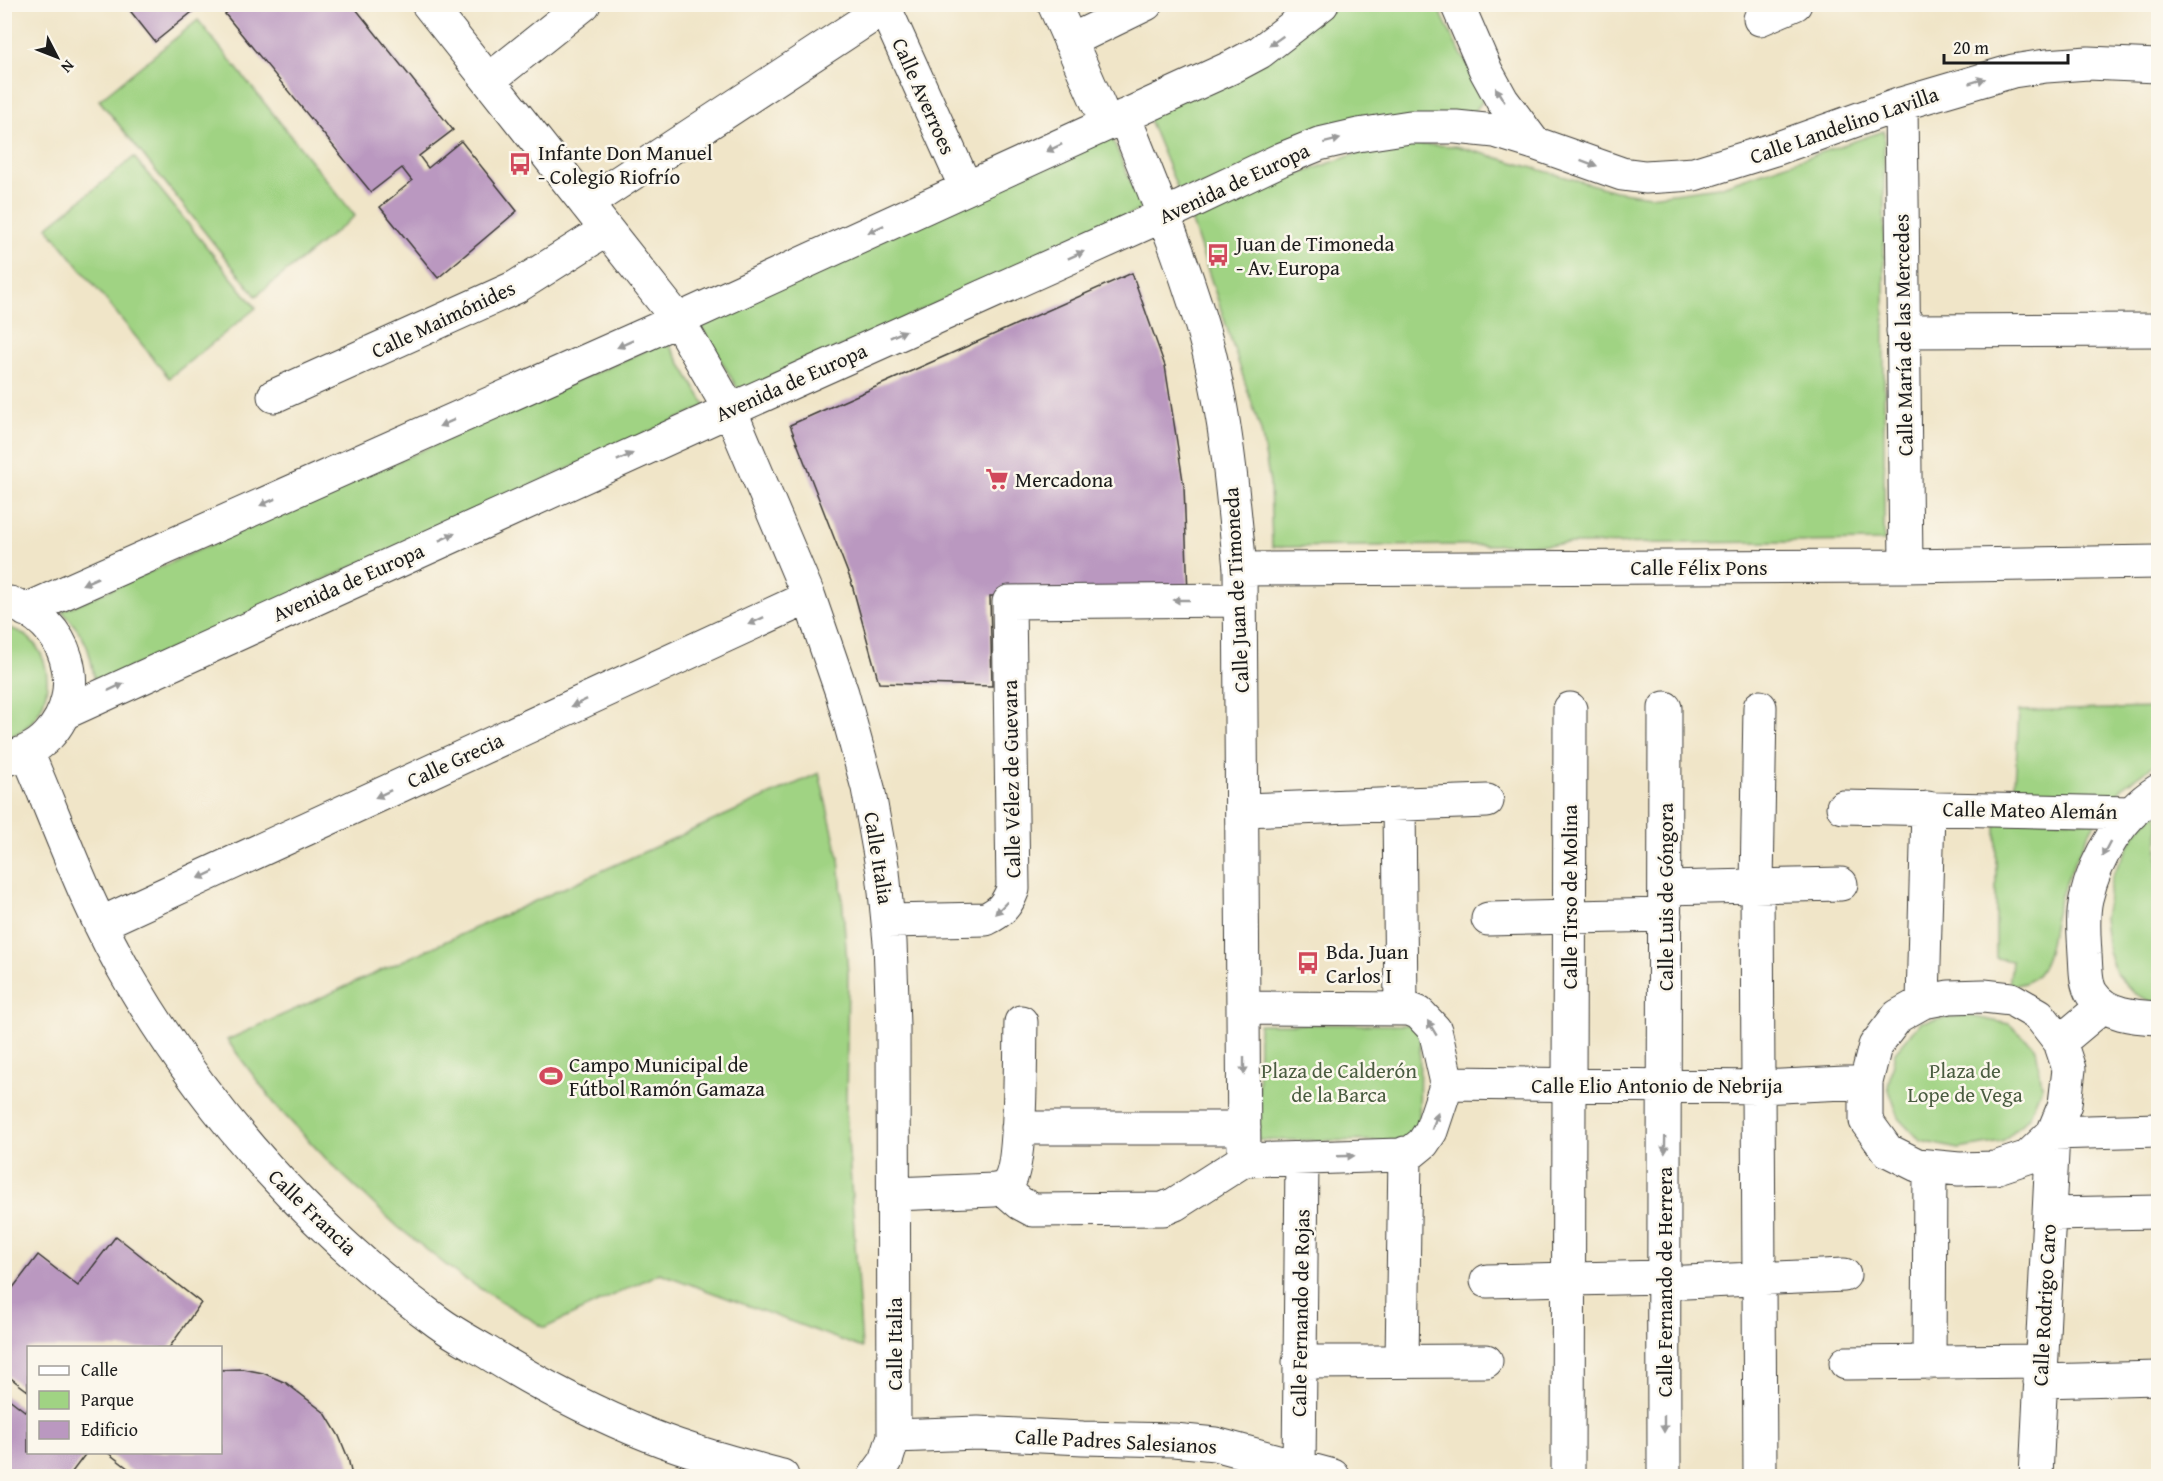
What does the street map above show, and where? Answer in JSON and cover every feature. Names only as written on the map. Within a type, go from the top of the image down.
[{"type":"street","name":"Calle Italia","points":[[428,4],[678,320],[730,410],[809,597],[842,693],[868,788],[883,872],[888,921],[893,1026],[894,1436]]},
{"type":"street","points":[[489,80],[584,4]]},
{"type":"street","name":"Calle Juan de Timoneda","points":[[1054,4],[1070,41],[1115,120],[1164,215],[1192,294],[1220,403],[1231,472],[1240,584],[1244,1008]]},
{"type":"street","points":[[1070,41],[1146,4]]},
{"type":"street","name":"Avenida de Europa","points":[[15,607],[678,320],[1232,67],[1260,52],[1322,4]]},
{"type":"street","points":[[1457,4],[1486,71],[1502,100],[1534,143]]},
{"type":"street","points":[[1760,20],[1795,4]]},
{"type":"street","points":[[586,204],[884,6]]},
{"type":"street","name":"Calle Averroes","points":[[884,6],[966,188]]},
{"type":"street","name":"Calle Landelino Lavilla","points":[[1534,143],[1622,174],[1645,177],[1694,174],[1779,148],[1901,104],[2013,71],[2088,63],[2158,66]]},
{"type":"street","name":"Calle María de las Mercedes","points":[[1901,104],[1906,566]]},
{"type":"street","name":"Avenida de Europa","points":[[64,713],[1319,144],[1410,127],[1495,131],[1534,143]]},
{"type":"street","name":"Calle Maimónides","points":[[274,396],[516,287],[606,230]]},
{"type":"street","points":[[1903,332],[2158,330]]},
{"type":"street","name":"Calle Félix Pons","points":[[1010,602],[1240,584],[1906,566],[2158,562]]},
{"type":"street","name":"Calle Grecia","points":[[100,924],[809,597]]},
{"type":"street","name":"Calle Vélez de Guevara","points":[[888,921],[986,919],[998,913],[1008,903],[1013,889],[1010,602]]},
{"type":"street","name":"Avenida de Europa","points":[[15,607],[37,615],[56,634],[68,660],[70,687],[64,713],[48,736],[16,756]]},
{"type":"street","points":[[1760,707],[1757,885],[1760,1476]]},
{"type":"street","name":"Calle Luis de Góngora","points":[[1665,708],[1666,1087]]},
{"type":"street","name":"Calle Tirso de Molina","points":[[1568,1476],[1570,709]]},
{"type":"street","name":"Calle Francia","points":[[16,756],[100,924],[137,992],[183,1061],[235,1131],[291,1194],[391,1285],[440,1323],[511,1367],[585,1407],[651,1436],[703,1454],[782,1476]]},
{"type":"street","points":[[2158,790],[2142,801],[2117,830],[2096,869],[2086,899],[2083,927],[2086,975],[2091,993],[2103,1006],[2129,1016],[2158,1018]]},
{"type":"street","points":[[1242,810],[1487,801]]},
{"type":"street","points":[[1399,804],[1401,1009]]},
{"type":"street","name":"Calle Mateo Alemán","points":[[1843,807],[2132,813]]},
{"type":"street","name":"Calle Mateo Alemán","points":[[1923,1002],[1928,808]]},
{"type":"street","points":[[1488,919],[1569,918],[1757,885],[1841,884]]},
{"type":"street","points":[[1984,996],[2011,999],[2039,1015],[2060,1042],[2069,1069],[2065,1104],[2053,1134],[2028,1157],[1995,1168],[1959,1169],[1917,1165],[1887,1150],[1866,1121],[1866,1082],[1875,1046],[1898,1016],[1923,1002],[1949,997],[1984,996]]},
{"type":"street","points":[[2060,1042],[2103,1006]]},
{"type":"street","points":[[1003,1188],[1020,1203],[1033,1210],[1163,1209],[1175,1204],[1244,1144],[1244,1008],[1409,1009],[1419,1013],[1435,1030],[1448,1083],[1431,1131],[1423,1143],[1412,1152],[1405,1153],[1302,1158],[1244,1144],[1018,1128]]},
{"type":"street","points":[[894,1194],[1003,1188],[1009,1182],[1014,1172],[1018,1128],[1021,1022]]},
{"type":"street","name":"Calle Elio Antonio de Nebrija","points":[[1448,1083],[1758,1087],[1866,1082]]},
{"type":"street","name":"Calle Fernando de Herrera","points":[[1664,1476],[1663,1280],[1666,1087]]},
{"type":"street","points":[[2053,1134],[2158,1130]]},
{"type":"street","name":"Calle Rodrigo Caro","points":[[2036,1476],[2053,1134]]},
{"type":"street","points":[[1402,1361],[1405,1153]]},
{"type":"street","name":"Calle Fernando de Rojas","points":[[1299,1469],[1302,1158]]},
{"type":"street","points":[[1929,1363],[1930,1167]]},
{"type":"street","points":[[2049,1214],[2158,1212]]},
{"type":"street","points":[[1487,1281],[1663,1280],[1844,1275]]},
{"type":"street","points":[[1299,1362],[1486,1360]]},
{"type":"street","points":[[1846,1363],[1929,1363],[2158,1378]]},
{"type":"street","name":"Calle Padres Salesianos","points":[[894,1436],[978,1433],[1174,1440],[1215,1444],[1299,1469],[1333,1476]]},
{"type":"street","points":[[875,1476],[886,1461],[894,1436]]},
{"type":"green space","points":[[1337,4],[1437,5],[1456,45],[1480,86],[1482,102],[1475,111],[1467,116],[1179,192],[1148,117]]},
{"type":"green space","points":[[198,20],[355,216],[256,296],[99,100]]},
{"type":"green space","points":[[1884,131],[1884,541],[1272,547],[1270,483],[1261,431],[1191,219],[1269,185],[1355,154],[1410,144],[1456,146],[1615,191],[1650,196],[1719,187]]},
{"type":"green space","points":[[1111,135],[1142,209],[740,393],[699,323]]},
{"type":"green space","points":[[134,157],[256,308],[169,378],[47,227]]},
{"type":"green space","points":[[667,341],[706,406],[95,684],[86,644],[62,611]]},
{"type":"green space","points":[[5,627],[24,634],[37,647],[45,663],[47,681],[44,700],[36,716],[23,730],[5,738]]},
{"type":"green space","points":[[2158,708],[2158,762],[2125,785],[2108,803],[2014,802],[2019,711]]},
{"type":"green space","name":"Campo Municipal de Fútbol Ramón Gamaza","points":[[819,773],[839,858],[848,973],[846,1109],[862,1348],[660,1273],[545,1328],[461,1277],[398,1227],[332,1165],[277,1107],[227,1040]]},
{"type":"green space","points":[[2158,811],[2158,1003],[2153,1003],[2134,993],[2117,975],[2108,952],[2104,918],[2112,876],[2137,831]]},
{"type":"green space","points":[[1996,818],[2096,821],[2063,889],[2044,964],[2037,975],[2030,980],[2009,986],[2012,961],[1996,958]]},
{"type":"green space","name":"Plaza de Lope de Vega","points":[[1965,1015],[2009,1024],[2036,1048],[2042,1086],[2029,1117],[2002,1142],[1958,1149],[1921,1141],[1899,1118],[1888,1087],[1895,1052],[1921,1022]]},
{"type":"green space","name":"Plaza de Calderón de la Barca","points":[[1259,1024],[1420,1025],[1419,1141],[1258,1140]]},
{"type":"building","points":[[133,4],[202,4],[155,42],[128,8]]},
{"type":"building","points":[[238,4],[352,4],[453,130],[419,156],[428,168],[461,141],[517,211],[438,278],[380,207],[412,181],[402,168],[371,192],[225,14]]},
{"type":"building","name":"Mercadona","points":[[1132,273],[1165,366],[1184,487],[1188,594],[990,596],[992,686],[879,683],[851,581],[790,425]]},
{"type":"building","points":[[116,1236],[201,1303],[170,1346],[27,1346],[27,1390],[4,1373],[4,1290],[9,1293],[38,1255],[78,1286]]},
{"type":"building","points":[[243,1369],[263,1373],[286,1383],[325,1413],[339,1436],[352,1476],[138,1476],[110,1454],[222,1454],[222,1370]]},
{"type":"building","points":[[4,1395],[26,1412],[27,1410],[27,1454],[86,1454],[69,1476],[4,1476]]},
{"type":"place","name":"Infante Don Manuel - Colegio Riofrío","points":[[520,164]]},
{"type":"place","name":"Juan de Timoneda - Av. Europa","points":[[1218,255]]},
{"type":"place","name":"Mercadona","points":[[997,479]]},
{"type":"place","name":"Bda. Juan Carlos I","points":[[1308,963]]},
{"type":"place","name":"Campo Municipal de Fútbol Ramón Gamaza","points":[[551,1076]]}]
